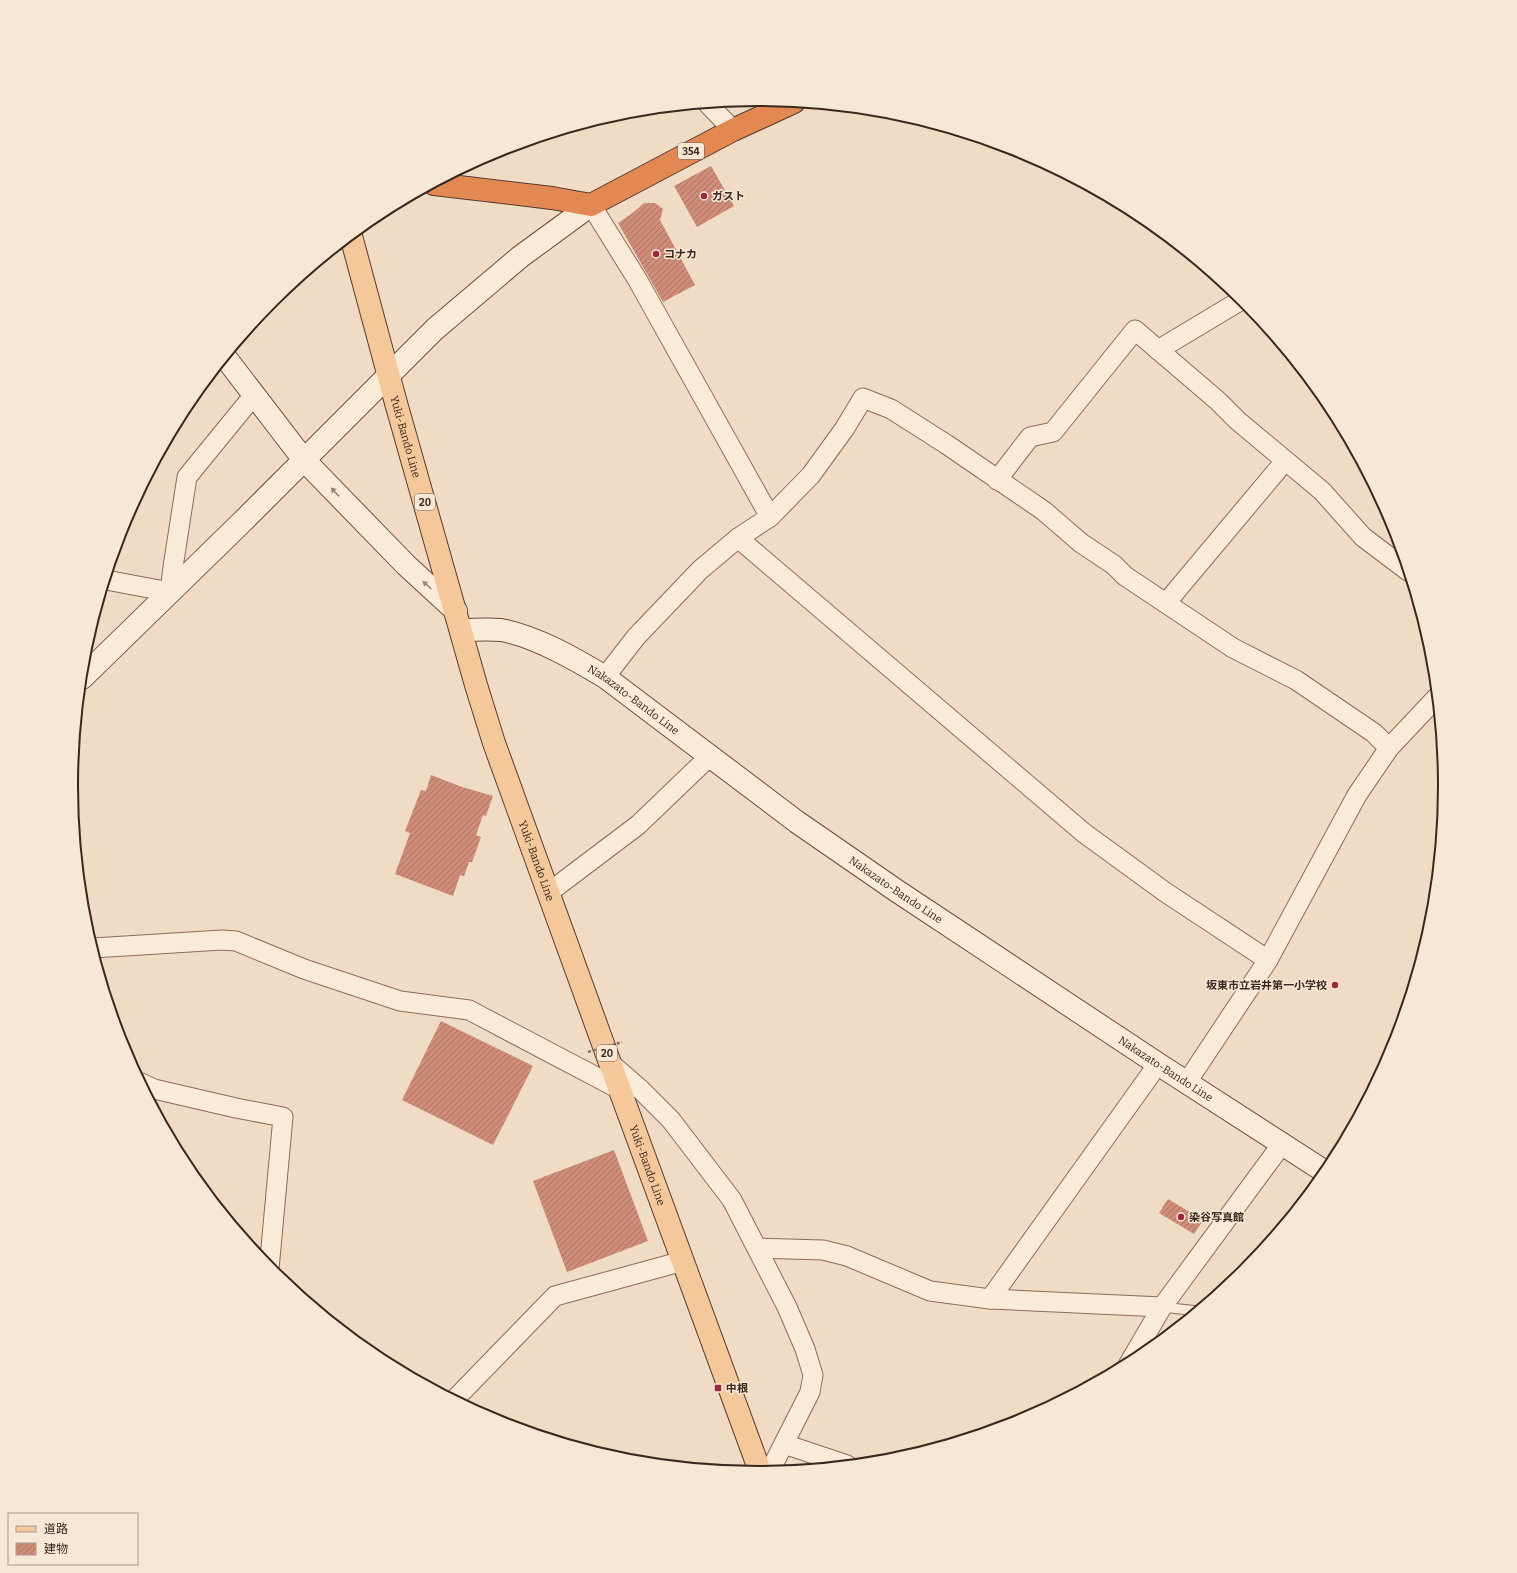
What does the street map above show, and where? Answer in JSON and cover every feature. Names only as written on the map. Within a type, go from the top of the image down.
[{"type":"highway","name":"354","points":[[591,205],[733,130],[784,107]]},
{"type":"highway","points":[[441,185],[552,198],[591,205]]},
{"type":"main road","name":"Yuki-Bando Line","points":[[352,241],[388,374],[494,743],[610,1063],[759,1467]]},
{"type":"street","points":[[711,107],[733,130]]},
{"type":"street","points":[[88,672],[304,460],[388,374],[461,306],[520,258],[591,205],[636,279],[770,517]]},
{"type":"street","points":[[1158,350],[1237,302]]},
{"type":"street","points":[[997,480],[1030,437],[1053,432],[1135,330],[1218,401],[1238,421],[1322,491],[1363,536],[1402,566]]},
{"type":"street","points":[[228,361],[304,460],[458,620]]},
{"type":"street","points":[[170,592],[187,477],[254,395]]},
{"type":"street","points":[[605,677],[636,637],[700,570],[738,538],[770,517],[811,475],[845,428],[863,398],[891,409],[1044,511],[1081,542],[1114,565],[1125,576],[1233,648],[1296,680],[1374,733],[1389,748]]},
{"type":"street","points":[[1166,603],[1285,461]]},
{"type":"street","points":[[738,538],[1084,833],[1165,892],[1268,960]]},
{"type":"street","points":[[110,581],[170,592]]},
{"type":"street","name":"Nakazato-Bando Line","points":[[458,620],[524,637],[577,660],[605,677],[797,822],[897,891],[1158,1064],[1321,1169]]},
{"type":"street","points":[[1188,1082],[1268,960],[1357,795],[1389,748],[1433,701]]},
{"type":"street","points":[[548,893],[638,825],[710,756]]},
{"type":"street","points":[[98,948],[222,940],[236,941],[304,969],[400,1001],[469,1010],[620,1090]]},
{"type":"street","points":[[610,1063],[641,1090],[671,1120],[732,1200],[790,1314],[805,1349],[812,1375],[810,1392],[771,1467]]},
{"type":"street","points":[[990,1299],[1158,1064]]},
{"type":"street","points":[[147,1085],[221,1105],[283,1117],[270,1260]]},
{"type":"street","points":[[1135,1353],[1162,1307],[1282,1144]]},
{"type":"street","points":[[757,1248],[823,1250],[847,1256],[930,1291],[990,1299],[1162,1307]]},
{"type":"street","points":[[457,1397],[555,1296],[683,1261]]},
{"type":"street","points":[[784,1444],[838,1462]]},
{"type":"lane","points":[[1162,1307],[1192,1310]]},
{"type":"path","points":[[588,1052],[622,1042]]},
{"type":"building","name":"ガスト","points":[[711,166],[734,206],[697,227],[674,186]]},
{"type":"building","name":"コナカ","points":[[644,203],[655,203],[663,209],[660,220],[695,285],[663,302],[618,223]]},
{"type":"building","points":[[431,775],[462,787],[493,796],[486,816],[483,815],[476,835],[481,837],[472,862],[469,862],[464,876],[460,875],[453,896],[395,874],[410,833],[405,831],[421,790],[426,791]]},
{"type":"building","points":[[441,1021],[533,1066],[493,1145],[402,1100]]},
{"type":"building","points":[[614,1150],[648,1241],[567,1272],[533,1181]]},
{"type":"building","name":"染谷写真館","points":[[1168,1199],[1203,1220],[1194,1234],[1159,1213]]},
{"type":"place","name":"ガスト","points":[[704,196]]},
{"type":"place","name":"コナカ","points":[[656,254]]},
{"type":"place","name":"坂東市立岩井第一小学校","points":[[1335,985]]},
{"type":"place","name":"染谷写真館","points":[[1181,1217]]},
{"type":"place","name":"中根","points":[[718,1388]]}]
